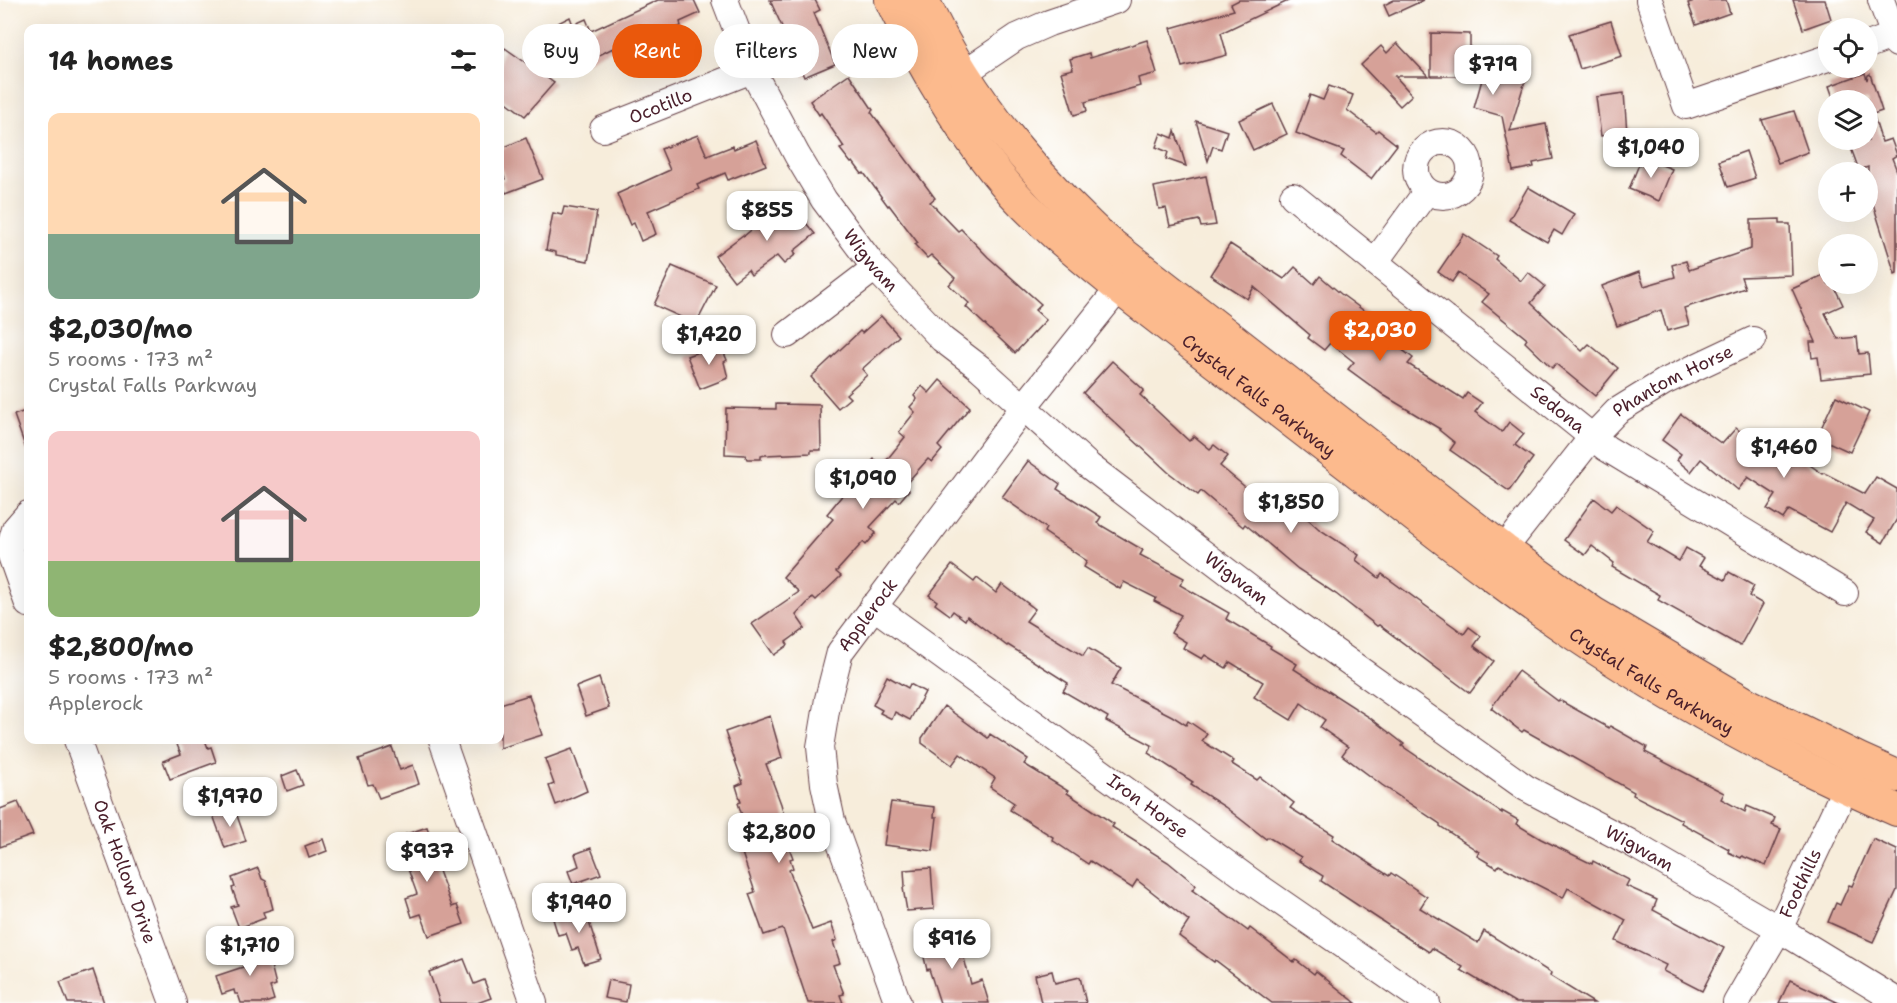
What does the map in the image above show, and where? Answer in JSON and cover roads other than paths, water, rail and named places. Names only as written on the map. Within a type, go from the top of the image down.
[{"type":"main road","name":"Crystal Falls Parkway","points":[[891,0],[910,40],[951,82],[997,122],[1032,167],[1090,227],[1495,561],[1574,634],[1730,728],[1846,788],[1897,810]]},
{"type":"main road","name":"Crystal Falls Parkway","points":[[923,0],[936,28],[951,82],[981,152],[1014,194],[1060,238],[1119,288],[1495,561],[1593,613],[1747,704],[1897,776]]},
{"type":"street","name":"Wigwam","points":[[725,0],[734,24]]},
{"type":"street","points":[[951,82],[1017,37],[1049,23],[1117,0]]},
{"type":"street","points":[[1649,0],[1686,106],[1818,61]]},
{"type":"street","points":[[1878,42],[1896,38],[1881,0]]},
{"type":"street","name":"Ocotillo","points":[[603,129],[732,78]]},
{"type":"street","name":"Wigwam","points":[[756,78],[824,200],[875,268],[942,339],[980,368],[1089,466],[1300,627],[1526,788],[1629,842],[1897,1001]]},
{"type":"street","points":[[1375,262],[1427,191]]},
{"type":"street","name":"Sedona","points":[[1293,196],[1606,448],[1845,592]]},
{"type":"street","points":[[787,335],[875,268]]},
{"type":"street","name":"Applerock","points":[[898,1003],[832,821],[824,784],[820,747],[828,699],[840,652],[1023,408],[1119,288]]},
{"type":"street","name":"Phantom Horse","points":[[1495,561],[1593,436],[1617,411],[1664,382],[1753,340]]},
{"type":"street","points":[[22,522],[9,550],[24,593]]},
{"type":"street","name":"Iron Horse","points":[[873,606],[1259,887],[1427,1003]]},
{"type":"street","name":"Oak Hollow Drive","points":[[79,744],[173,1003]]},
{"type":"street","points":[[443,744],[534,1003]]},
{"type":"street","name":"Foothills","points":[[1736,1003],[1779,929],[1859,759]]}]
